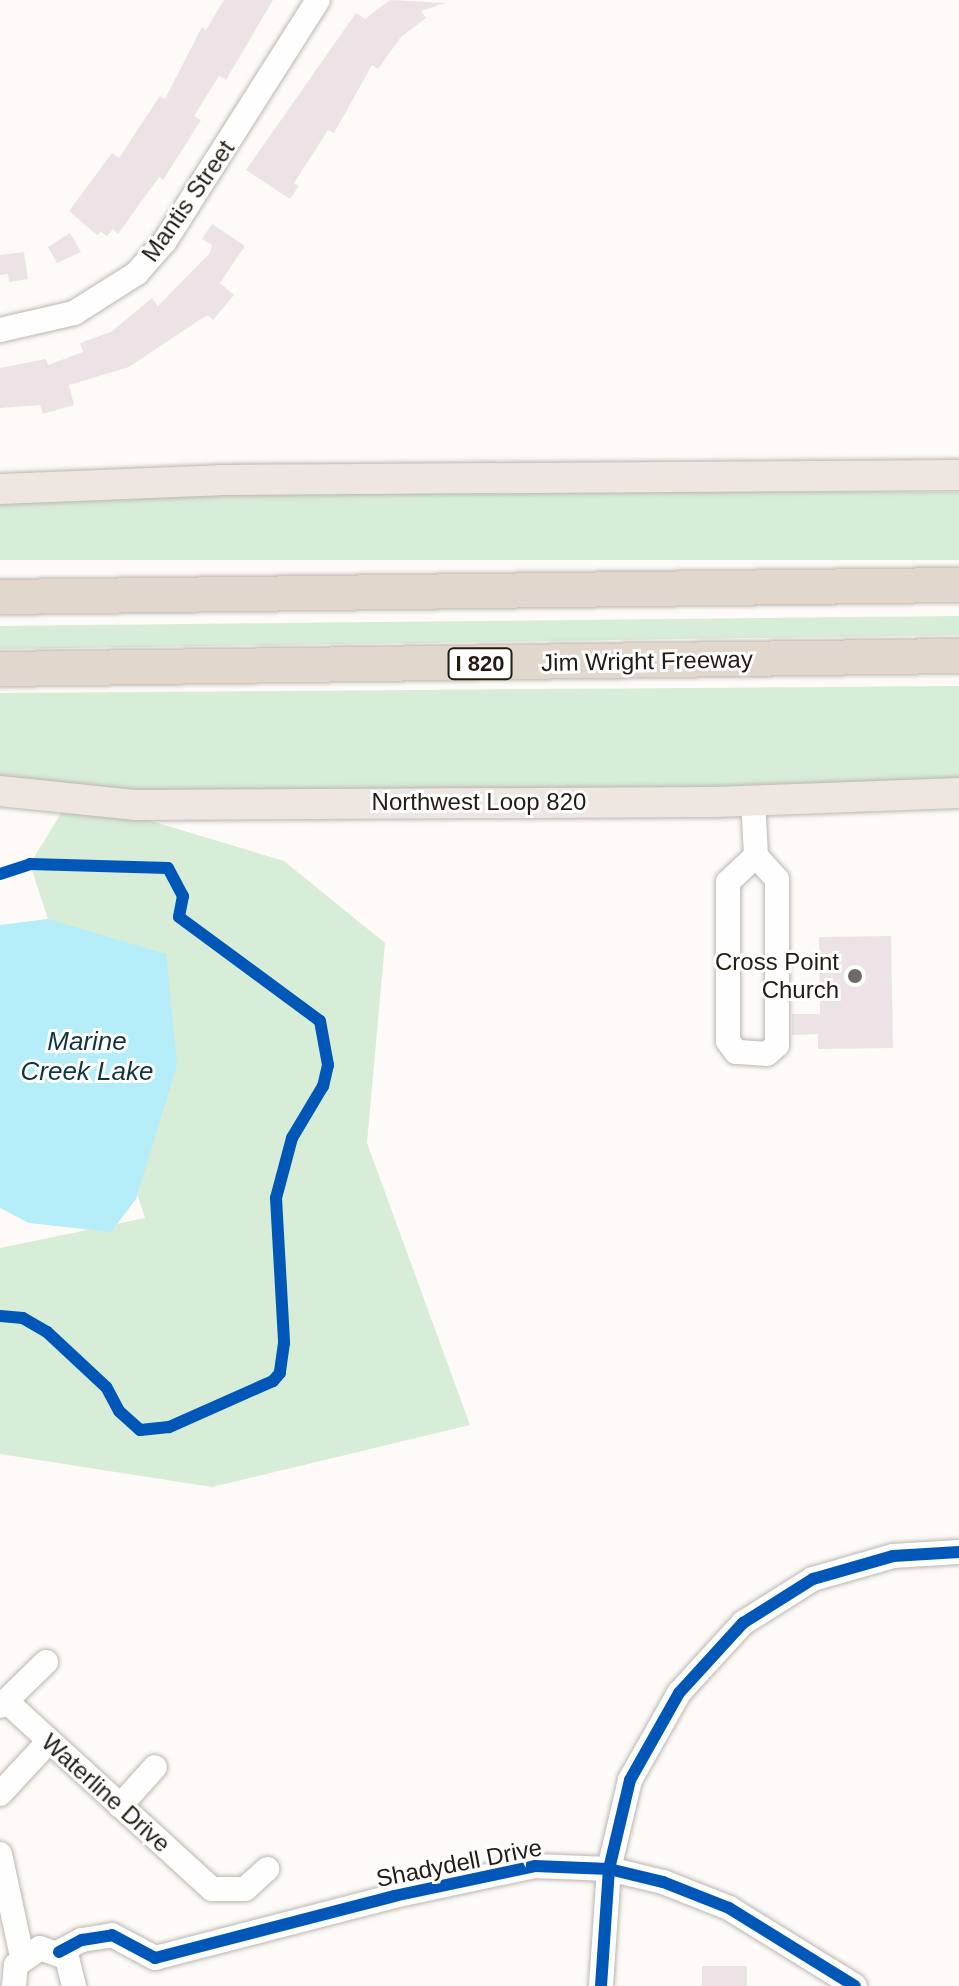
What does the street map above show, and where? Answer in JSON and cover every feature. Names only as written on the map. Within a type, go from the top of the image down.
[{"type":"highway","points":[[0,597],[959,585]]},
{"type":"highway","name":"Jim Wright Freeway","points":[[0,669],[959,656]]},
{"type":"main road","points":[[0,489],[220,480],[959,475]]},
{"type":"main road","name":"Northwest Loop 820","points":[[0,791],[136,805],[753,800],[959,793]]},
{"type":"street","name":"Mantis Street","points":[[0,330],[74,313],[137,273],[165,241],[318,0]]},
{"type":"street","points":[[753,800],[756,856],[777,879],[777,1045],[767,1054],[736,1052],[728,1041],[728,882],[756,856]]},
{"type":"street","points":[[601,1986],[609,1869],[630,1780],[679,1693],[743,1623],[813,1579],[893,1556],[959,1552]]},
{"type":"street","points":[[3,1703],[46,1662]]},
{"type":"street","name":"Waterline Drive","points":[[3,1703],[212,1889],[245,1889],[267,1869]]},
{"type":"street","points":[[0,1794],[49,1741]]},
{"type":"street","points":[[120,1806],[155,1767]]},
{"type":"street","points":[[0,1854],[22,1957],[14,1986]]},
{"type":"street","name":"Shadydell Drive","points":[[22,1957],[40,1948],[59,1952],[82,1940],[112,1935],[155,1958],[394,1896],[535,1866],[609,1869],[663,1882],[729,1908],[855,1986]]},
{"type":"street","points":[[59,1952],[72,1967],[74,1986]]},
{"type":"green space","points":[[0,492],[959,492],[959,560],[0,560]]},
{"type":"green space","points":[[959,616],[959,635],[0,649],[0,626]]},
{"type":"green space","points":[[959,686],[959,784],[147,793],[0,781],[0,693]]},
{"type":"green space","points":[[71,797],[284,861],[385,943],[367,1143],[470,1425],[212,1487],[0,1454],[0,1248],[145,1218],[30,864]]},
{"type":"water","name":"Marine Creek Lake","points":[[48,919],[166,954],[177,1065],[136,1199],[111,1232],[29,1223],[0,1208],[0,925]]},
{"type":"building","points":[[224,0],[273,0],[226,80],[219,76],[194,116],[201,120],[163,180],[159,177],[118,234],[113,229],[107,236],[101,232],[97,235],[69,211],[112,153],[119,158],[160,96],[165,99],[202,27],[206,30]]},
{"type":"building","points":[[390,0],[446,3],[421,11],[426,18],[401,37],[378,69],[372,65],[334,133],[328,130],[294,183],[299,186],[290,199],[246,170],[356,13],[365,19]]},
{"type":"building","points":[[212,224],[245,246],[220,283],[234,295],[213,320],[207,315],[129,367],[69,385],[74,405],[43,414],[40,405],[0,408],[0,368],[46,359],[48,365],[83,352],[80,343],[111,332],[152,298],[158,306],[210,253],[212,245],[202,239]]},
{"type":"building","points":[[70,233],[81,252],[57,263],[48,247]]},
{"type":"building","points":[[24,252],[28,279],[9,282],[8,274],[0,275],[0,255]]},
{"type":"building","name":"Cross Point Church","points":[[891,936],[893,1048],[818,1049],[818,1034],[792,1035],[792,1014],[820,1014],[819,937]]},
{"type":"building","points":[[702,1966],[747,1966],[747,1986],[702,1986]]},
{"type":"cycle path","points":[[0,874],[30,864],[168,868],[183,896],[179,917],[320,1021],[328,1065],[323,1086],[292,1138],[276,1198],[284,1343],[280,1373],[273,1381],[169,1427],[140,1430],[119,1411],[106,1387],[47,1332],[23,1318],[0,1316]]},
{"type":"cycle path","points":[[601,1986],[609,1869],[630,1780],[679,1693],[743,1623],[813,1579],[893,1556],[959,1552]]},
{"type":"cycle path","points":[[59,1952],[82,1940],[112,1935],[155,1958],[394,1896],[535,1866],[609,1869],[663,1882],[729,1908],[855,1986]]},
{"type":"place","name":"Cross Point Church","points":[[855,976]]}]
